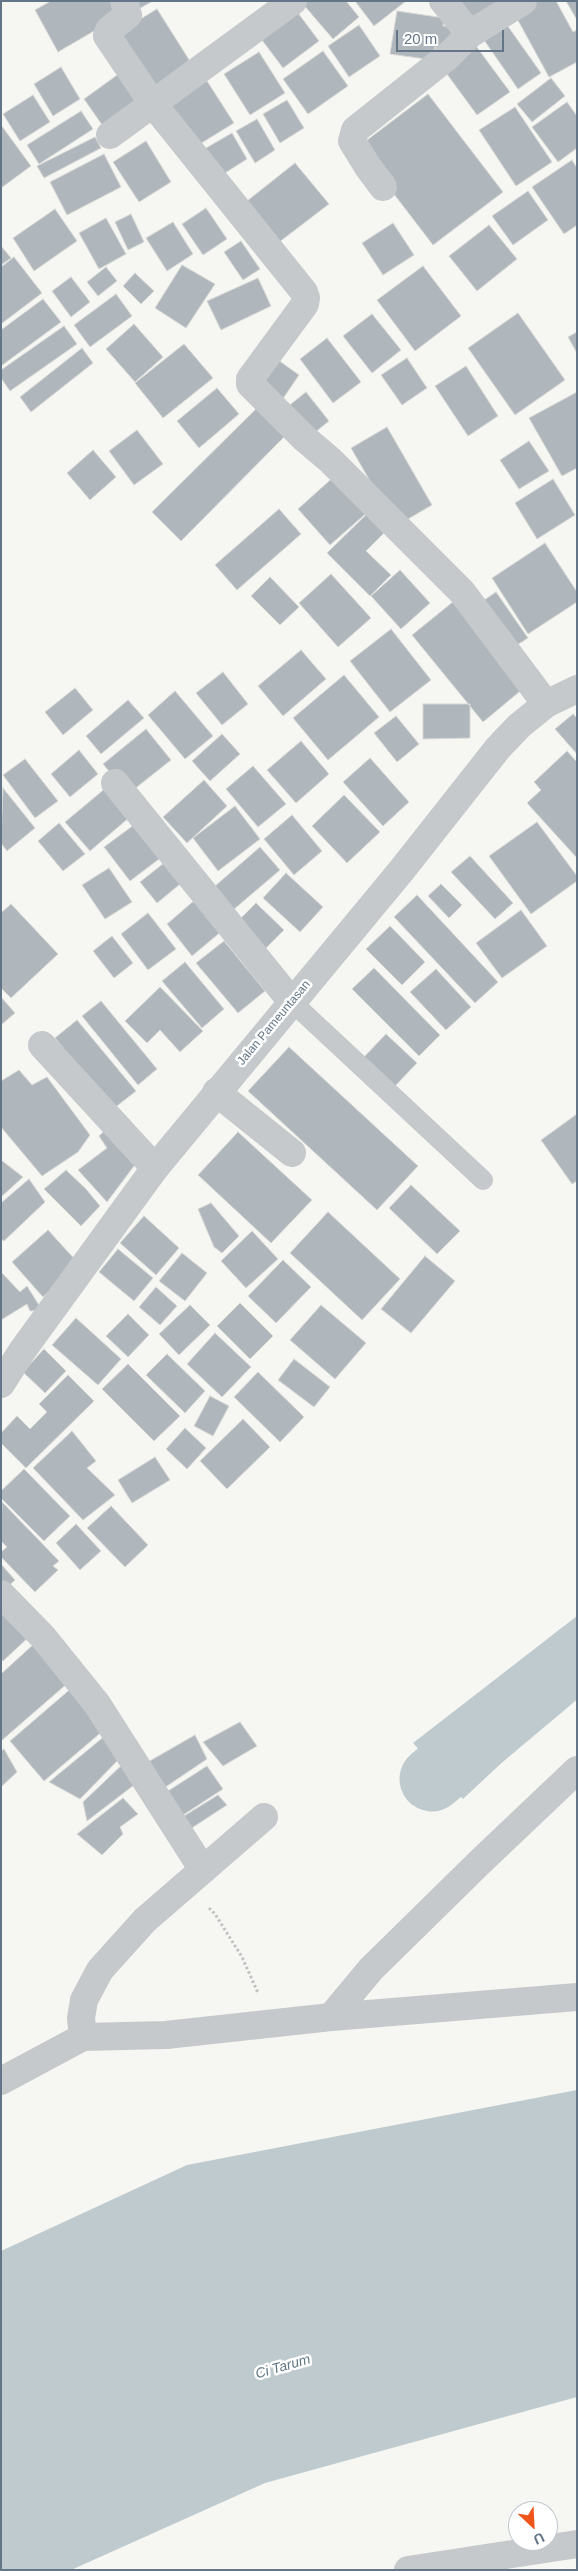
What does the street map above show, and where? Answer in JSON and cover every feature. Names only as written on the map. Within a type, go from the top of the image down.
[{"type":"street","points":[[124,1],[128,15],[110,30],[107,36],[153,104],[292,277],[306,298],[305,304],[250,379],[250,384],[304,438],[330,460],[462,592],[546,704]]},
{"type":"street","points":[[110,135],[293,1]]},
{"type":"street","points":[[443,1],[470,34]]},
{"type":"street","points":[[383,187],[352,141],[352,134],[362,124],[448,57],[470,34],[523,1]]},
{"type":"street","name":"Jalan Pameuntasan","points":[[1,1384],[22,1351],[155,1168],[216,1092],[401,871],[498,748],[519,726],[546,704],[577,689]]},
{"type":"street","points":[[115,783],[292,1002]]},
{"type":"street","points":[[42,1045],[155,1168]]},
{"type":"street","points":[[216,1092],[292,1153]]},
{"type":"street","points":[[1,1594],[44,1637],[97,1704],[194,1878]]},
{"type":"street","points":[[331,2017],[371,1969],[481,1860],[577,1770]]},
{"type":"street","points":[[83,2037],[80,2018],[84,2000],[100,1970],[145,1920],[264,1816]]},
{"type":"street","points":[[1,2081],[83,2037],[166,2035],[331,2017],[577,1997]]},
{"type":"street","points":[[408,2570],[577,2544]]},
{"type":"lane","points":[[292,1002],[483,1180]]},
{"type":"path","points":[[194,1878],[242,1957],[271,2023]]},
{"type":"water","points":[[577,1616],[577,1696],[527,1739],[463,1799],[413,1743]]},
{"type":"water","name":"Ci Tarum","points":[[577,2090],[577,2397],[265,2483],[71,2570],[1,2570],[1,2251],[187,2165]]},
{"type":"building","points":[[51,1],[116,1],[123,14],[58,52],[35,10]]},
{"type":"building","points":[[128,1],[153,1],[133,12]]},
{"type":"building","points":[[307,1],[346,1],[359,17],[333,39],[303,4]]},
{"type":"building","points":[[355,1],[406,1],[374,26]]},
{"type":"building","points":[[456,1],[506,1],[470,24]]},
{"type":"building","points":[[537,1],[556,1],[573,32],[577,30],[577,62],[549,77],[514,13]]},
{"type":"building","points":[[566,1],[577,1],[577,20]]},
{"type":"building","points":[[157,9],[193,66],[151,91],[116,34]]},
{"type":"building","points":[[397,11],[444,18],[443,26],[455,27],[452,50],[435,47],[433,60],[390,54]]},
{"type":"building","points":[[298,13],[319,41],[283,68],[262,40]]},
{"type":"building","points":[[359,25],[380,56],[349,77],[328,46]]},
{"type":"building","points":[[507,25],[541,73],[518,89],[484,40]]},
{"type":"building","points":[[476,46],[510,92],[477,115],[444,70]]},
{"type":"building","points":[[323,51],[348,86],[308,114],[283,79]]},
{"type":"building","points":[[259,52],[285,93],[250,115],[224,74]]},
{"type":"building","points":[[61,67],[80,99],[53,116],[34,84]]},
{"type":"building","points":[[120,73],[142,103],[105,129],[84,99]]},
{"type":"building","points":[[551,78],[565,96],[532,122],[517,104]]},
{"type":"building","points":[[207,81],[234,123],[195,147],[168,105]]},
{"type":"building","points":[[428,94],[503,192],[433,245],[358,147]]},
{"type":"building","points":[[33,95],[50,122],[20,141],[3,114]]},
{"type":"building","points":[[287,100],[304,128],[280,143],[263,114]]},
{"type":"building","points":[[567,102],[577,116],[577,148],[558,162],[532,127]]},
{"type":"building","points":[[515,107],[552,162],[516,186],[479,130]]},
{"type":"building","points":[[81,111],[93,129],[39,164],[27,145]]},
{"type":"building","points":[[257,119],[275,150],[255,163],[236,131]]},
{"type":"building","points":[[1,125],[31,166],[1,188]]},
{"type":"building","points":[[232,133],[247,159],[217,178],[201,151]]},
{"type":"building","points":[[95,137],[101,148],[44,178],[37,166]]},
{"type":"building","points":[[146,141],[171,182],[139,202],[113,162]]},
{"type":"building","points":[[104,154],[121,187],[67,215],[50,182]]},
{"type":"building","points":[[572,160],[577,168],[577,225],[564,234],[532,187]]},
{"type":"building","points":[[295,163],[329,204],[274,246],[242,205]]},
{"type":"building","points":[[528,191],[548,220],[513,245],[492,216]]},
{"type":"building","points":[[206,208],[227,239],[203,255],[182,224]]},
{"type":"building","points":[[55,209],[77,241],[34,271],[13,238]]},
{"type":"building","points":[[131,214],[144,242],[128,250],[115,222]]},
{"type":"building","points":[[106,218],[126,254],[99,269],[79,233]]},
{"type":"building","points":[[173,222],[193,254],[167,271],[146,238]]},
{"type":"building","points":[[393,223],[414,255],[383,275],[362,243]]},
{"type":"building","points":[[489,225],[517,259],[477,291],[449,256]]},
{"type":"building","points":[[241,241],[260,269],[243,280],[224,252]]},
{"type":"building","points":[[1,246],[11,258],[1,265]]},
{"type":"building","points":[[14,257],[42,293],[1,324],[1,267]]},
{"type":"building","points":[[182,265],[215,284],[186,328],[155,308]]},
{"type":"building","points":[[423,266],[461,316],[415,351],[377,300]]},
{"type":"building","points":[[106,267],[117,281],[98,296],[87,282]]},
{"type":"building","points":[[135,273],[154,291],[141,304],[123,286]]},
{"type":"building","points":[[71,277],[90,302],[71,317],[52,291]]},
{"type":"building","points":[[258,278],[271,306],[221,330],[207,301]]},
{"type":"building","points":[[116,294],[132,316],[90,347],[74,325]]},
{"type":"building","points":[[43,299],[61,322],[1,366],[1,330]]},
{"type":"building","points":[[518,313],[565,380],[515,415],[468,348]]},
{"type":"building","points":[[372,314],[401,350],[372,373],[343,336]]},
{"type":"building","points":[[134,324],[163,357],[135,382],[106,349]]},
{"type":"building","points":[[64,326],[77,344],[10,391],[1,378],[1,370]]},
{"type":"building","points":[[577,332],[577,353],[568,337]]},
{"type":"building","points":[[327,338],[361,382],[333,403],[300,359]]},
{"type":"building","points":[[184,344],[213,378],[163,418],[135,383]]},
{"type":"building","points":[[82,348],[93,363],[31,412],[20,397]]},
{"type":"building","points":[[407,358],[427,388],[402,405],[381,375]]},
{"type":"building","points":[[278,360],[299,375],[282,400],[261,386]]},
{"type":"building","points":[[466,366],[498,416],[468,436],[435,386]]},
{"type":"building","points":[[217,388],[239,414],[199,448],[177,421]]},
{"type":"building","points":[[306,392],[329,421],[309,437],[286,408]]},
{"type":"building","points":[[577,392],[577,468],[562,476],[529,418]]},
{"type":"building","points":[[261,404],[289,432],[181,541],[152,512]]},
{"type":"building","points":[[387,427],[432,505],[396,526],[351,448]]},
{"type":"building","points":[[137,430],[163,464],[134,485],[109,451]]},
{"type":"building","points":[[529,441],[549,471],[519,489],[500,460]]},
{"type":"building","points":[[93,450],[116,477],[90,500],[67,473]]},
{"type":"building","points":[[338,473],[371,509],[330,545],[298,509]]},
{"type":"building","points":[[553,479],[575,515],[537,539],[515,503]]},
{"type":"building","points":[[373,508],[391,526],[366,551],[391,575],[370,596],[327,553]]},
{"type":"building","points":[[279,509],[301,534],[237,590],[215,565]]},
{"type":"building","points":[[545,543],[577,592],[577,602],[528,634],[492,578]]},
{"type":"building","points":[[400,570],[430,603],[401,629],[371,596]]},
{"type":"building","points":[[331,574],[371,618],[338,647],[299,603]]},
{"type":"building","points":[[270,577],[299,607],[280,625],[251,596]]},
{"type":"building","points":[[496,592],[528,638],[509,650],[477,605]]},
{"type":"building","points":[[454,601],[525,687],[483,722],[412,635]]},
{"type":"building","points":[[391,629],[431,680],[390,712],[350,661]]},
{"type":"building","points":[[301,650],[326,679],[283,716],[258,686]]},
{"type":"building","points":[[223,672],[248,704],[222,725],[196,693]]},
{"type":"building","points":[[344,675],[379,717],[328,760],[293,718]]},
{"type":"building","points":[[75,688],[93,710],[63,735],[45,712]]},
{"type":"building","points":[[175,691],[213,736],[185,759],[148,715]]},
{"type":"building","points":[[128,700],[144,718],[101,754],[86,736]]},
{"type":"building","points":[[423,704],[470,704],[470,738],[423,739]]},
{"type":"building","points":[[573,714],[577,718],[577,754],[555,729]]},
{"type":"building","points":[[396,716],[419,744],[397,762],[374,733]]},
{"type":"building","points":[[146,729],[171,760],[128,794],[103,764]]},
{"type":"building","points":[[222,734],[240,754],[210,781],[192,761]]},
{"type":"building","points":[[301,741],[329,774],[296,803],[267,770]]},
{"type":"building","points":[[79,750],[98,774],[70,797],[51,774]]},
{"type":"building","points":[[567,751],[577,762],[577,858],[527,803],[541,790],[534,782]]},
{"type":"building","points":[[370,758],[409,802],[383,826],[343,782]]},
{"type":"building","points":[[25,759],[58,801],[35,818],[3,775]]},
{"type":"building","points":[[253,766],[286,804],[258,827],[226,789]]},
{"type":"building","points":[[204,780],[227,806],[187,843],[163,817]]},
{"type":"building","points":[[107,787],[131,816],[90,851],[65,822]]},
{"type":"building","points":[[3,788],[35,828],[7,851],[1,843]]},
{"type":"building","points":[[344,795],[380,832],[347,863],[312,826]]},
{"type":"building","points":[[235,806],[260,839],[218,871],[193,838]]},
{"type":"building","points":[[292,815],[322,851],[294,875],[264,839]]},
{"type":"building","points":[[138,822],[163,856],[130,881],[104,847]]},
{"type":"building","points":[[537,822],[577,876],[577,881],[531,914],[489,856]]},
{"type":"building","points":[[59,823],[85,854],[63,871],[38,841]]},
{"type":"building","points":[[260,847],[280,870],[233,910],[214,887]]},
{"type":"building","points":[[470,856],[513,903],[495,919],[451,872]]},
{"type":"building","points":[[169,859],[185,880],[157,903],[140,882]]},
{"type":"building","points":[[109,868],[132,902],[105,919],[82,885]]},
{"type":"building","points":[[286,873],[323,907],[300,932],[263,898]]},
{"type":"building","points":[[441,884],[462,905],[449,918],[428,896]]},
{"type":"building","points":[[417,895],[498,982],[475,1003],[394,917]]},
{"type":"building","points":[[196,899],[223,930],[192,956],[167,924]]},
{"type":"building","points":[[256,903],[284,930],[265,949],[237,922]]},
{"type":"building","points":[[11,904],[58,954],[11,998],[1,988],[1,913]]},
{"type":"building","points":[[521,910],[547,946],[502,978],[476,943]]},
{"type":"building","points":[[148,913],[176,949],[148,970],[121,934]]},
{"type":"building","points":[[390,926],[425,962],[402,985],[366,949]]},
{"type":"building","points":[[112,936],[133,963],[114,978],[93,951]]},
{"type":"building","points":[[224,941],[265,991],[238,1013],[196,963]]},
{"type":"building","points":[[185,962],[224,1009],[202,1028],[162,981]]},
{"type":"building","points":[[374,968],[440,1035],[419,1056],[352,989]]},
{"type":"building","points":[[436,969],[471,1007],[446,1030],[410,992]]},
{"type":"building","points":[[160,987],[203,1031],[180,1052],[160,1030],[147,1043],[125,1021]]},
{"type":"building","points":[[1,997],[15,1013],[1,1025]]},
{"type":"building","points":[[101,1001],[157,1069],[138,1085],[82,1016]]},
{"type":"building","points":[[77,1020],[136,1091],[113,1109],[55,1038]]},
{"type":"building","points":[[386,1034],[417,1063],[395,1086],[364,1057]]},
{"type":"building","points":[[289,1047],[418,1166],[377,1210],[248,1091]]},
{"type":"building","points":[[19,1070],[32,1085],[47,1077],[90,1135],[78,1152],[42,1176],[1,1127],[1,1081]]},
{"type":"building","points":[[577,1114],[577,1181],[572,1184],[541,1140]]},
{"type":"building","points":[[109,1127],[140,1158],[107,1202],[78,1170],[107,1148],[99,1136]]},
{"type":"building","points":[[238,1132],[312,1200],[271,1243],[198,1175]]},
{"type":"building","points":[[1,1160],[23,1177],[1,1197]]},
{"type":"building","points":[[66,1170],[100,1206],[81,1226],[44,1189]]},
{"type":"building","points":[[29,1179],[45,1202],[4,1241],[1,1239],[1,1203]]},
{"type":"building","points":[[411,1185],[460,1231],[437,1254],[389,1208]]},
{"type":"building","points":[[211,1203],[239,1236],[222,1253],[214,1247],[198,1209]]},
{"type":"building","points":[[328,1212],[400,1279],[362,1320],[290,1253]]},
{"type":"building","points":[[144,1216],[179,1248],[156,1275],[120,1243]]},
{"type":"building","points":[[48,1230],[79,1264],[43,1297],[12,1262]]},
{"type":"building","points":[[252,1231],[278,1259],[246,1288],[221,1261]]},
{"type":"building","points":[[118,1249],[153,1278],[134,1301],[99,1272]]},
{"type":"building","points":[[182,1253],[207,1273],[185,1301],[159,1281]]},
{"type":"building","points":[[425,1256],[455,1281],[411,1333],[381,1309]]},
{"type":"building","points":[[283,1260],[311,1287],[276,1323],[248,1296]]},
{"type":"building","points":[[1,1272],[20,1292],[27,1286],[42,1310],[30,1311],[27,1304],[1,1320]]},
{"type":"building","points":[[156,1287],[177,1306],[160,1325],[139,1307]]},
{"type":"building","points":[[240,1303],[273,1336],[250,1359],[217,1326]]},
{"type":"building","points":[[190,1305],[210,1325],[179,1355],[159,1334]]},
{"type":"building","points":[[321,1305],[366,1343],[335,1379],[290,1340]]},
{"type":"building","points":[[128,1314],[149,1335],[128,1357],[106,1336]]},
{"type":"building","points":[[76,1318],[121,1359],[98,1385],[52,1345]]},
{"type":"building","points":[[215,1333],[251,1367],[222,1397],[187,1364]]},
{"type":"building","points":[[44,1349],[66,1371],[45,1393],[23,1372]]},
{"type":"building","points":[[167,1354],[205,1391],[185,1413],[146,1375]]},
{"type":"building","points":[[294,1359],[330,1387],[314,1407],[278,1380]]},
{"type":"building","points":[[128,1364],[180,1416],[154,1441],[102,1389]]},
{"type":"building","points":[[258,1372],[304,1417],[280,1442],[234,1397]]},
{"type":"building","points":[[68,1375],[94,1401],[26,1468],[1,1443],[1,1433],[17,1416],[30,1429],[47,1412],[39,1404]]},
{"type":"building","points":[[210,1396],[229,1406],[213,1436],[194,1426]]},
{"type":"building","points":[[243,1419],[270,1447],[227,1489],[200,1461]]},
{"type":"building","points":[[185,1428],[206,1448],[187,1469],[166,1449]]},
{"type":"building","points":[[72,1431],[96,1461],[87,1468],[115,1495],[83,1520],[33,1468]]},
{"type":"building","points":[[155,1457],[170,1480],[132,1503],[118,1480]]},
{"type":"building","points":[[24,1469],[70,1516],[44,1541],[1,1498],[1,1491]]},
{"type":"building","points":[[2,1502],[59,1561],[53,1566],[58,1570],[35,1592],[1,1557],[1,1552],[7,1547],[1,1541]]},
{"type":"building","points":[[111,1506],[148,1545],[125,1567],[87,1528]]},
{"type":"building","points":[[76,1524],[101,1551],[80,1570],[56,1543]]},
{"type":"building","points":[[1,1564],[15,1580],[4,1590],[1,1586]]},
{"type":"building","points":[[1,1610],[32,1634],[3,1661],[1,1660]]},
{"type":"building","points":[[35,1643],[69,1682],[1,1741],[1,1674]]},
{"type":"building","points":[[74,1686],[105,1729],[44,1781],[10,1741]]},
{"type":"building","points":[[240,1722],[257,1746],[223,1766],[203,1742]]},
{"type":"building","points":[[106,1735],[122,1756],[80,1799],[49,1782]]},
{"type":"building","points":[[195,1735],[207,1759],[164,1788],[148,1762]]},
{"type":"building","points":[[4,1749],[17,1772],[1,1787],[1,1751]]},
{"type":"building","points":[[126,1761],[138,1782],[87,1821],[83,1802]]},
{"type":"building","points":[[207,1766],[223,1789],[183,1815],[168,1791]]},
{"type":"building","points":[[218,1795],[227,1805],[181,1835],[176,1821]]},
{"type":"building","points":[[123,1798],[138,1814],[120,1827],[123,1834],[102,1855],[77,1834]]},
{"type":"waterway","points":[[432,1779],[577,1657]]}]
